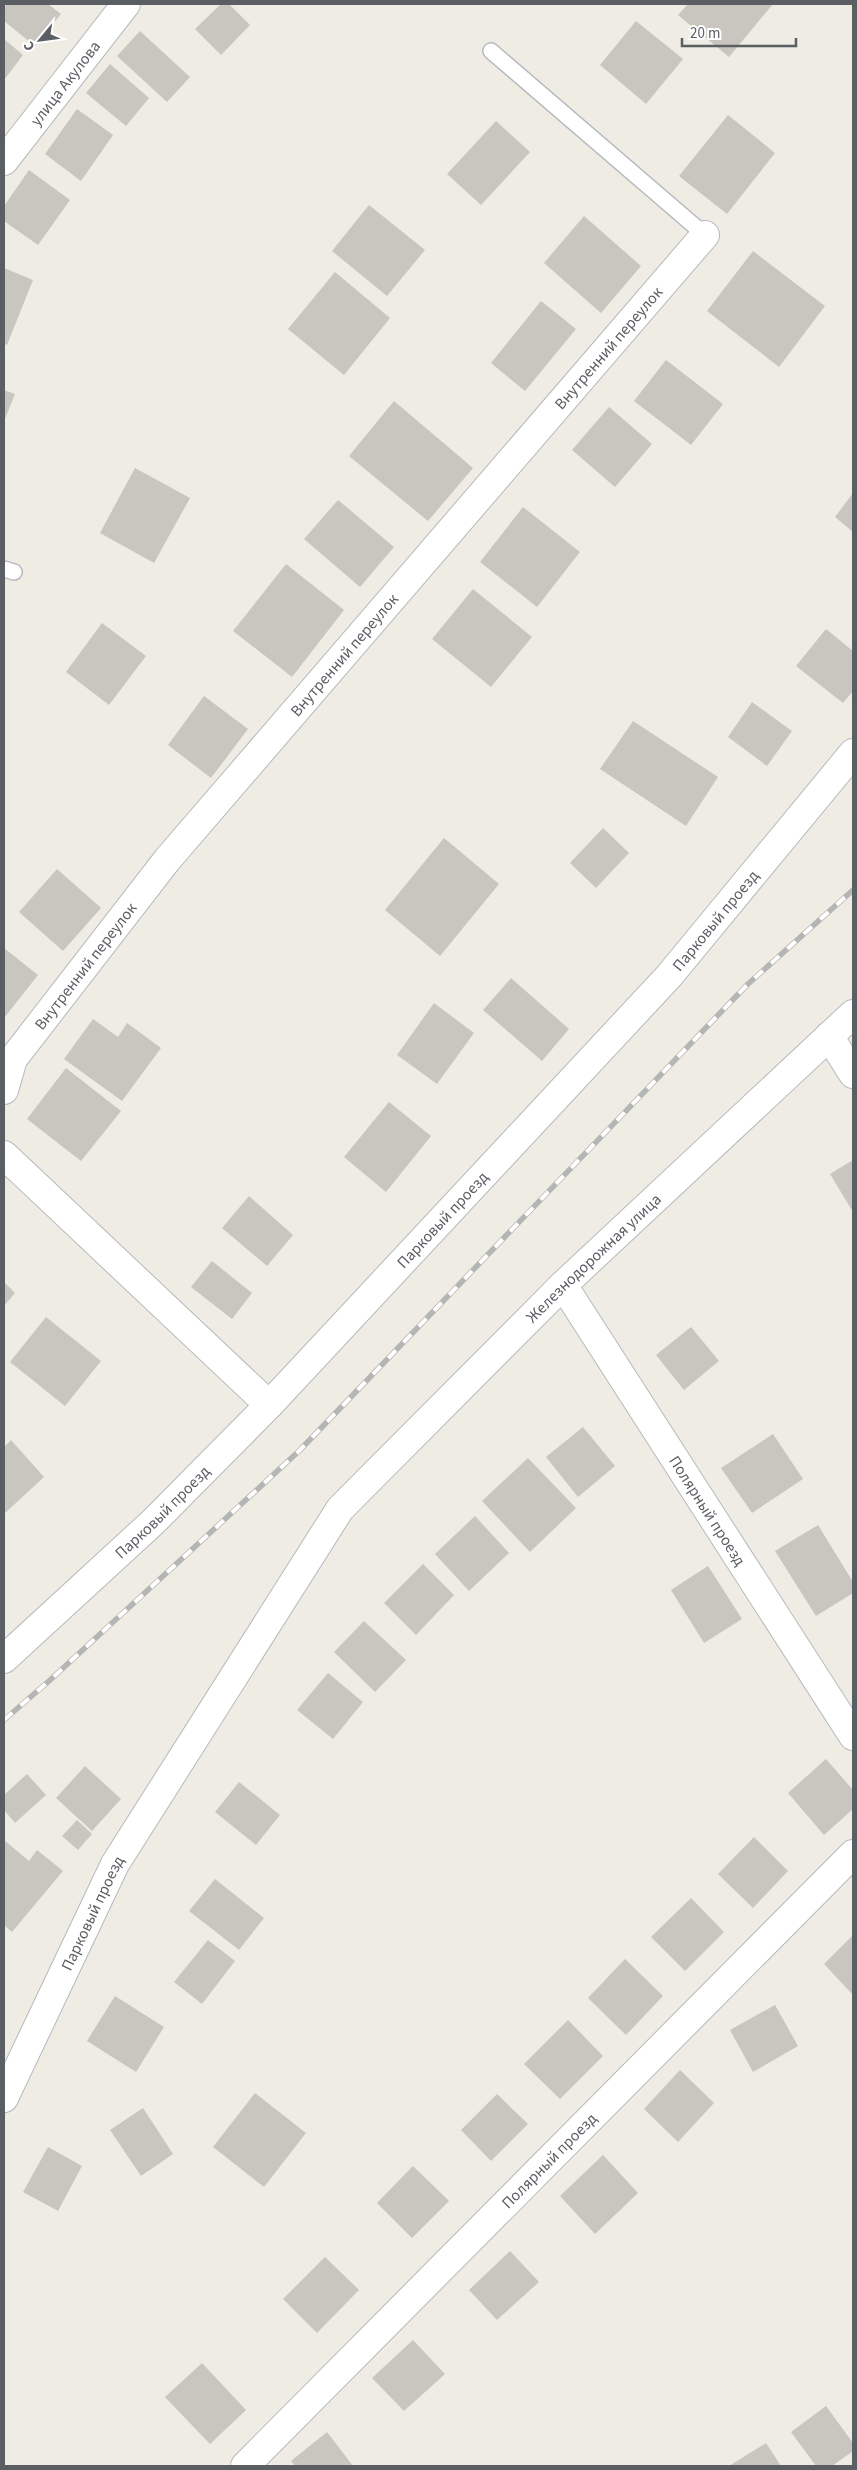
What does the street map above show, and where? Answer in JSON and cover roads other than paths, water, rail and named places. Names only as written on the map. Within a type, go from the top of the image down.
[{"type":"street","name":"улица Акулова","points":[[4,161],[126,4]]},
{"type":"street","name":"Внутренний переулок","points":[[4,1090],[13,1059],[167,860],[705,235]]},
{"type":"street","name":"Парковый проезд","points":[[4,1659],[153,1522],[268,1405],[669,976],[853,753]]},
{"type":"street","name":"Железнодорожная улица","points":[[340,1509],[563,1285],[853,1014]]},
{"type":"street","points":[[829,1036],[853,1074]]},
{"type":"street","points":[[4,1155],[268,1405]]},
{"type":"street","name":"Полярный проезд","points":[[563,1285],[853,1736]]},
{"type":"street","name":"Парковый проезд","points":[[4,2098],[115,1864],[340,1509]]},
{"type":"street","name":"Полярный проезд","points":[[245,2466],[853,1854]]},
{"type":"lane","points":[[491,51],[705,235]]},
{"type":"railway","points":[[4,1720],[49,1681],[299,1451],[748,984],[853,890]]}]
